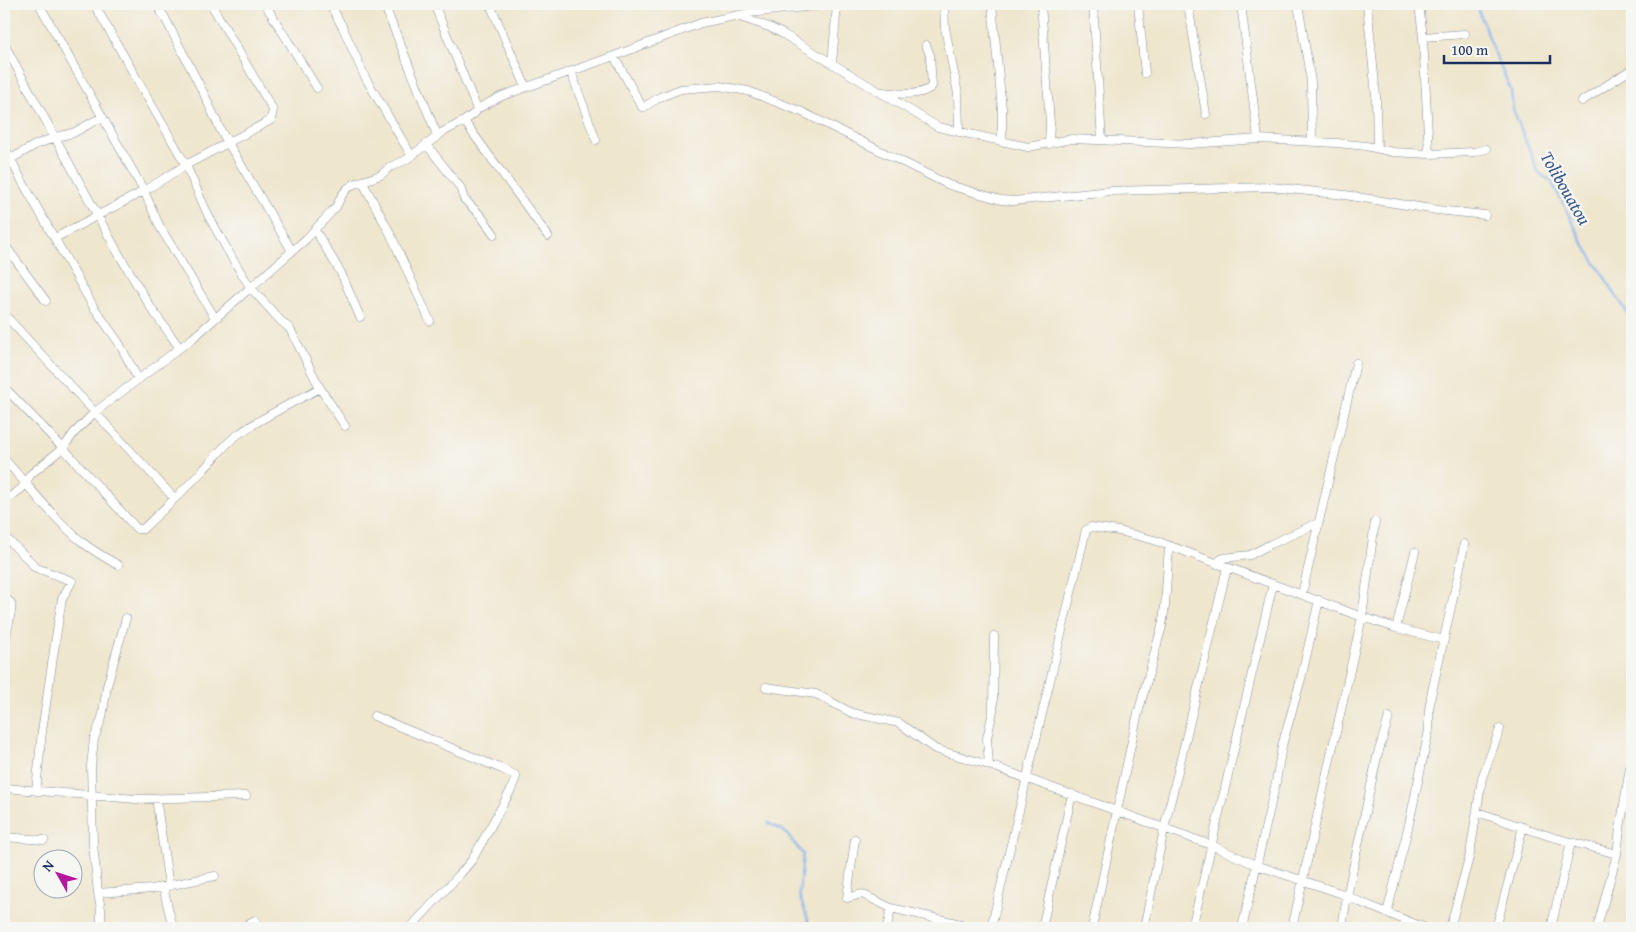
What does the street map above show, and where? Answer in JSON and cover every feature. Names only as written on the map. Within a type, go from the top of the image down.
[{"type":"street","points":[[39,4],[144,191],[160,227],[215,318]]},
{"type":"street","points":[[94,4],[186,165],[208,215],[250,287],[290,329],[320,388],[345,426]]},
{"type":"street","points":[[156,4],[165,18],[228,142],[292,251]]},
{"type":"street","points":[[54,238],[144,191],[186,165],[271,120],[273,110],[211,4]]},
{"type":"street","points":[[265,4],[317,88]]},
{"type":"street","points":[[330,4],[366,77],[411,155]]},
{"type":"street","points":[[384,4],[437,135]]},
{"type":"street","points":[[434,4],[477,109]]},
{"type":"street","points":[[490,4],[526,87]]},
{"type":"street","points":[[747,4],[749,13]]},
{"type":"street","points":[[4,501],[18,492],[40,466],[63,448],[74,433],[95,412],[180,348],[292,251],[336,207],[348,188],[381,175],[437,135],[464,121],[475,113],[477,109],[502,96],[712,19],[802,5],[832,4]]},
{"type":"street","points":[[832,64],[837,4]]},
{"type":"street","points":[[944,4],[945,28],[958,94],[959,132]]},
{"type":"street","points":[[992,4],[1002,109],[1002,142]]},
{"type":"street","points":[[1041,4],[1049,144]]},
{"type":"street","points":[[1093,4],[1102,140]]},
{"type":"street","points":[[1138,4],[1144,73]]},
{"type":"street","points":[[1188,4],[1206,114]]},
{"type":"street","points":[[1241,4],[1258,139]]},
{"type":"street","points":[[1298,4],[1311,82],[1312,141]]},
{"type":"street","points":[[1367,4],[1376,96],[1376,148]]},
{"type":"street","points":[[1419,4],[1423,37],[1429,154]]},
{"type":"street","points":[[735,15],[783,34],[932,124],[948,130],[1028,147],[1072,139],[1190,144],[1258,139],[1312,141],[1376,148],[1393,152],[1429,154],[1486,150]]},
{"type":"street","points":[[1423,37],[1465,34]]},
{"type":"street","points":[[4,44],[117,251],[151,308],[180,348]]},
{"type":"street","points":[[879,92],[923,92],[930,88],[932,86],[930,55],[926,45]]},
{"type":"street","points":[[614,56],[642,107],[660,97],[681,89],[719,86],[748,90],[802,112],[949,185],[1001,200],[1022,202],[1111,191],[1270,188],[1345,195],[1437,210],[1485,215]]},
{"type":"street","points":[[1582,101],[1632,69]]},
{"type":"street","points":[[571,72],[596,140]]},
{"type":"street","points":[[7,160],[35,145],[73,133],[102,117]]},
{"type":"street","points":[[464,121],[548,236]]},
{"type":"street","points":[[426,144],[460,187],[464,199],[481,216],[494,234]]},
{"type":"street","points":[[4,146],[7,160],[93,306],[119,342],[138,379]]},
{"type":"street","points":[[362,181],[390,233],[430,321]]},
{"type":"street","points":[[315,230],[341,273],[360,317]]},
{"type":"street","points":[[4,244],[46,301]]},
{"type":"street","points":[[4,314],[174,498]]},
{"type":"street","points":[[1302,594],[1356,363]]},
{"type":"street","points":[[4,387],[137,529],[143,529],[204,470],[224,445],[251,425],[320,388]]},
{"type":"street","points":[[4,459],[81,541],[92,550],[118,565]]},
{"type":"street","points":[[1292,928],[1362,617],[1375,522]]},
{"type":"street","points":[[1217,564],[1224,558],[1250,555],[1318,523]]},
{"type":"street","points":[[991,928],[1086,530],[1091,526],[1154,540],[1362,617],[1444,640]]},
{"type":"street","points":[[4,536],[34,567],[72,581],[62,599],[42,731],[36,791]]},
{"type":"street","points":[[1387,913],[1410,824],[1429,730],[1429,710],[1464,544]]},
{"type":"street","points":[[1092,928],[1137,717],[1162,626],[1168,546]]},
{"type":"street","points":[[1396,628],[1415,552]]},
{"type":"street","points":[[1144,928],[1164,829],[1227,568]]},
{"type":"street","points":[[1192,928],[1273,584]]},
{"type":"street","points":[[4,597],[11,603],[11,611],[4,648]]},
{"type":"street","points":[[1242,928],[1276,782],[1282,746],[1301,679],[1319,600]]},
{"type":"street","points":[[101,928],[101,909],[93,844],[91,766],[94,739],[102,718],[107,686],[126,618]]},
{"type":"street","points":[[989,765],[987,738],[994,711],[994,636]]},
{"type":"street","points":[[766,687],[816,694],[852,713],[899,723],[935,749],[989,765],[1072,794],[1211,845],[1256,865],[1347,896],[1425,928]]},
{"type":"street","points":[[374,716],[502,769],[516,777],[511,790],[472,860],[410,928]]},
{"type":"street","points":[[1342,928],[1347,896],[1377,757],[1389,717]]},
{"type":"street","points":[[1450,928],[1470,854],[1482,778],[1500,729]]},
{"type":"street","points":[[1597,928],[1617,854],[1632,754]]},
{"type":"street","points":[[4,788],[136,799],[246,796]]},
{"type":"street","points":[[1042,928],[1072,794]]},
{"type":"street","points":[[156,798],[173,928]]},
{"type":"street","points":[[1477,812],[1570,842],[1617,854]]},
{"type":"street","points":[[1496,928],[1523,827]]},
{"type":"street","points":[[4,838],[44,840]]},
{"type":"street","points":[[855,839],[847,898],[862,894],[891,908],[978,928]]},
{"type":"street","points":[[1551,928],[1570,842]]},
{"type":"street","points":[[98,894],[166,886],[215,876]]},
{"type":"street","points":[[887,928],[891,908]]},
{"type":"street","points":[[1400,928],[1402,919]]},
{"type":"street","points":[[241,928],[254,920]]},
{"type":"waterway","name":"Tolibouatou","points":[[1476,4],[1511,90],[1513,109],[1538,172],[1552,182],[1584,245],[1632,320]]},
{"type":"waterway","points":[[768,823],[784,831],[803,854],[799,895],[811,928]]}]
